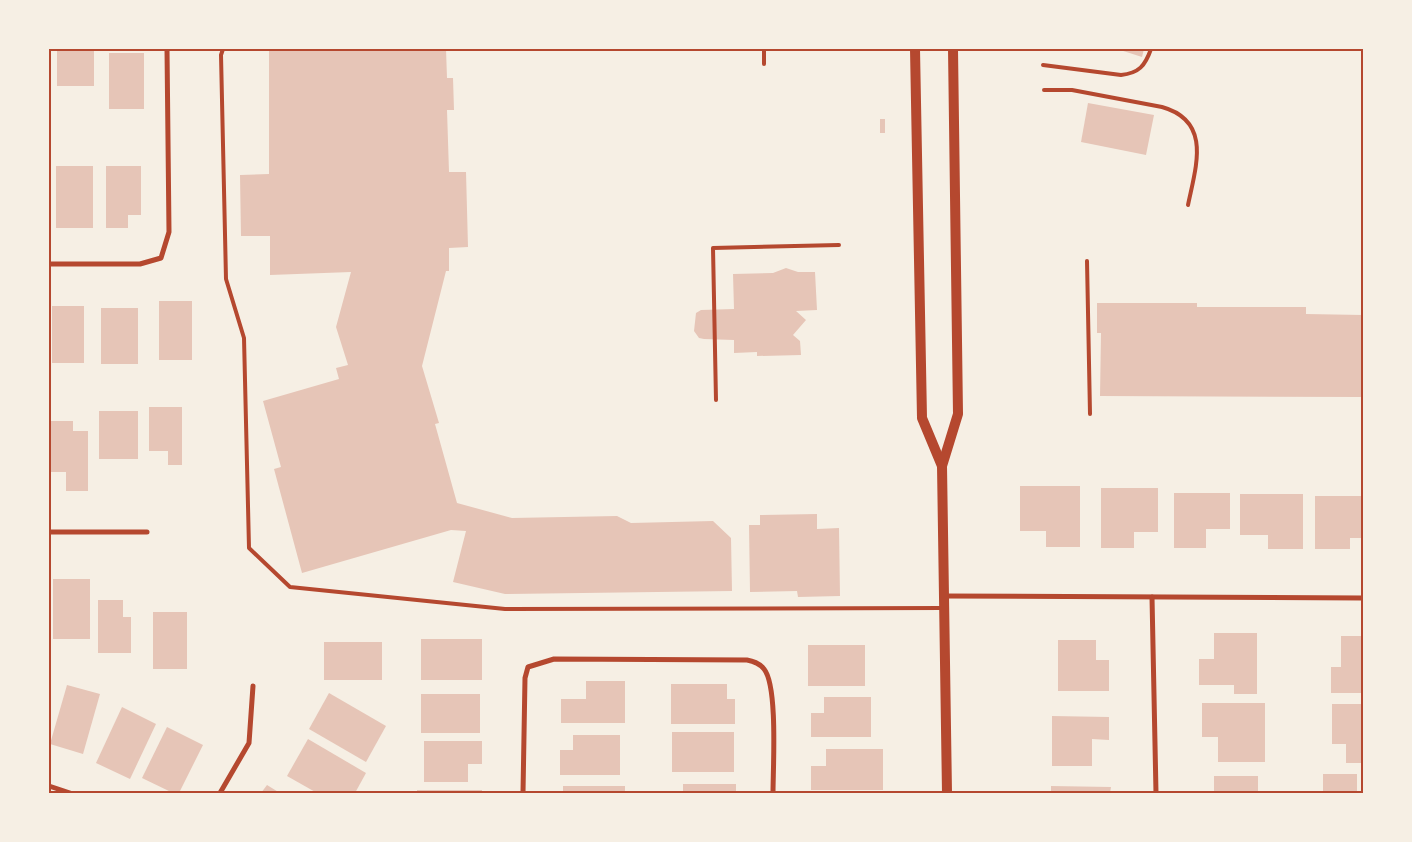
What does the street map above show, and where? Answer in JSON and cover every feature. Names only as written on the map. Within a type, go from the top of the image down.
[{"type":"main road","points":[[915,49],[922,418],[942,466]]},
{"type":"main road","points":[[946,793],[942,466],[958,414],[953,49]]},
{"type":"street","points":[[49,264],[140,264],[161,258],[169,232],[167,49]]},
{"type":"street","points":[[49,532],[147,532]]},
{"type":"street","points":[[944,596],[1363,598]]},
{"type":"street","points":[[1152,597],[1156,793]]},
{"type":"street","points":[[523,793],[525,678],[528,667],[554,659],[747,660],[764,669],[772,694],[773,793]]},
{"type":"street","points":[[220,793],[249,743],[253,686]]},
{"type":"street","points":[[49,786],[70,793]]},
{"type":"lane","points":[[223,49],[221,55],[226,279],[244,338],[249,548],[290,587],[504,609],[944,608]]},
{"type":"lane","points":[[764,49],[764,64]]},
{"type":"lane","points":[[1043,65],[1121,75],[1134,74],[1144,66],[1151,49]]},
{"type":"lane","points":[[1044,90],[1072,90],[1162,107],[1176,111],[1189,121],[1197,140],[1197,161],[1188,205]]},
{"type":"lane","points":[[716,400],[713,248],[839,245]]},
{"type":"lane","points":[[1086,261],[1090,414]]},
{"type":"building","points":[[57,49],[94,49],[94,86],[57,86]]},
{"type":"building","points":[[269,49],[446,49],[447,78],[453,78],[454,110],[447,110],[449,172],[466,172],[468,247],[449,248],[449,271],[446,271],[422,366],[439,423],[435,424],[457,503],[512,518],[617,516],[631,523],[713,521],[731,538],[732,591],[505,594],[453,582],[466,531],[451,530],[302,573],[274,469],[281,467],[263,401],[339,379],[336,368],[348,365],[336,327],[351,272],[270,275],[270,236],[241,236],[240,175],[269,174]]},
{"type":"building","points":[[1117,49],[1144,49],[1142,57]]},
{"type":"building","points":[[109,53],[144,53],[144,109],[109,109]]},
{"type":"building","points":[[1088,103],[1154,115],[1146,155],[1081,142]]},
{"type":"building","points":[[880,119],[885,119],[885,133],[880,133]]},
{"type":"building","points":[[56,166],[93,166],[93,228],[56,228]]},
{"type":"building","points":[[106,166],[141,166],[141,215],[128,215],[128,228],[106,228]]},
{"type":"building","points":[[786,268],[798,272],[815,272],[817,310],[796,311],[806,320],[793,335],[800,341],[801,355],[757,356],[757,352],[734,353],[734,340],[699,338],[694,331],[696,313],[701,310],[734,309],[733,274],[773,273]]},
{"type":"building","points":[[159,301],[192,301],[192,360],[159,360]]},
{"type":"building","points":[[1097,303],[1197,303],[1197,307],[1306,307],[1306,314],[1363,315],[1363,397],[1100,396],[1101,333],[1097,333]]},
{"type":"building","points":[[52,306],[84,306],[84,363],[52,363]]},
{"type":"building","points":[[101,308],[138,308],[138,364],[101,364]]},
{"type":"building","points":[[149,407],[182,407],[182,465],[168,465],[168,451],[149,451]]},
{"type":"building","points":[[99,411],[138,411],[138,459],[99,459]]},
{"type":"building","points":[[50,421],[73,421],[73,431],[88,431],[88,491],[66,491],[66,472],[50,472]]},
{"type":"building","points":[[1020,486],[1080,486],[1080,547],[1046,547],[1046,531],[1020,531]]},
{"type":"building","points":[[1101,488],[1158,488],[1158,532],[1134,532],[1134,548],[1101,548]]},
{"type":"building","points":[[1174,493],[1230,493],[1230,529],[1206,529],[1206,548],[1174,548]]},
{"type":"building","points":[[1240,494],[1303,494],[1303,549],[1268,549],[1268,535],[1240,535]]},
{"type":"building","points":[[1315,496],[1363,496],[1363,538],[1350,538],[1350,549],[1315,549]]},
{"type":"building","points":[[817,514],[817,529],[839,528],[840,596],[798,597],[797,591],[750,592],[749,525],[760,525],[760,515]]},
{"type":"building","points":[[53,579],[90,579],[90,639],[53,639]]},
{"type":"building","points":[[98,600],[123,600],[123,617],[131,617],[131,653],[98,653]]},
{"type":"building","points":[[153,612],[187,612],[187,669],[153,669]]},
{"type":"building","points":[[1214,633],[1257,633],[1257,694],[1234,694],[1234,685],[1199,685],[1199,659],[1214,659]]},
{"type":"building","points":[[1341,636],[1363,636],[1363,693],[1331,693],[1331,667],[1341,667]]},
{"type":"building","points":[[421,639],[482,639],[482,680],[421,680]]},
{"type":"building","points":[[1058,640],[1096,640],[1096,660],[1109,660],[1109,691],[1058,691]]},
{"type":"building","points":[[324,642],[382,642],[382,680],[324,680]]},
{"type":"building","points":[[808,645],[865,645],[865,686],[808,686]]},
{"type":"building","points":[[586,681],[625,681],[625,723],[561,723],[561,699],[586,699]]},
{"type":"building","points":[[671,684],[727,684],[727,699],[735,699],[735,724],[671,724]]},
{"type":"building","points":[[67,685],[100,694],[83,754],[50,744]]},
{"type":"building","points":[[329,693],[386,726],[366,762],[309,729]]},
{"type":"building","points":[[421,694],[480,694],[480,733],[421,733]]},
{"type":"building","points":[[824,697],[871,697],[871,737],[811,737],[811,713],[824,713]]},
{"type":"building","points":[[1202,703],[1265,703],[1265,762],[1218,762],[1218,737],[1202,737]]},
{"type":"building","points":[[1332,704],[1363,704],[1363,763],[1346,763],[1346,744],[1332,744]]},
{"type":"building","points":[[122,707],[156,724],[130,779],[96,763]]},
{"type":"building","points":[[1052,716],[1109,717],[1109,740],[1092,739],[1092,766],[1052,766]]},
{"type":"building","points":[[167,727],[203,745],[179,793],[173,793],[142,778]]},
{"type":"building","points":[[672,732],[734,732],[734,772],[672,772]]},
{"type":"building","points":[[573,735],[620,735],[620,775],[560,775],[560,750],[573,750]]},
{"type":"building","points":[[308,739],[366,773],[355,793],[317,793],[287,776]]},
{"type":"building","points":[[424,741],[482,741],[482,764],[468,764],[468,782],[424,782]]},
{"type":"building","points":[[826,749],[883,749],[883,790],[811,790],[811,766],[826,766]]},
{"type":"building","points":[[1323,774],[1357,774],[1357,793],[1323,793]]},
{"type":"building","points":[[1214,776],[1258,776],[1258,793],[1214,793]]},
{"type":"building","points":[[683,784],[736,784],[736,793],[683,793]]},
{"type":"building","points":[[267,785],[280,793],[261,793]]},
{"type":"building","points":[[563,786],[625,786],[625,793],[563,793]]},
{"type":"building","points":[[1051,786],[1111,787],[1110,793],[1051,793]]},
{"type":"building","points":[[417,790],[482,790],[482,793],[417,793]]}]
